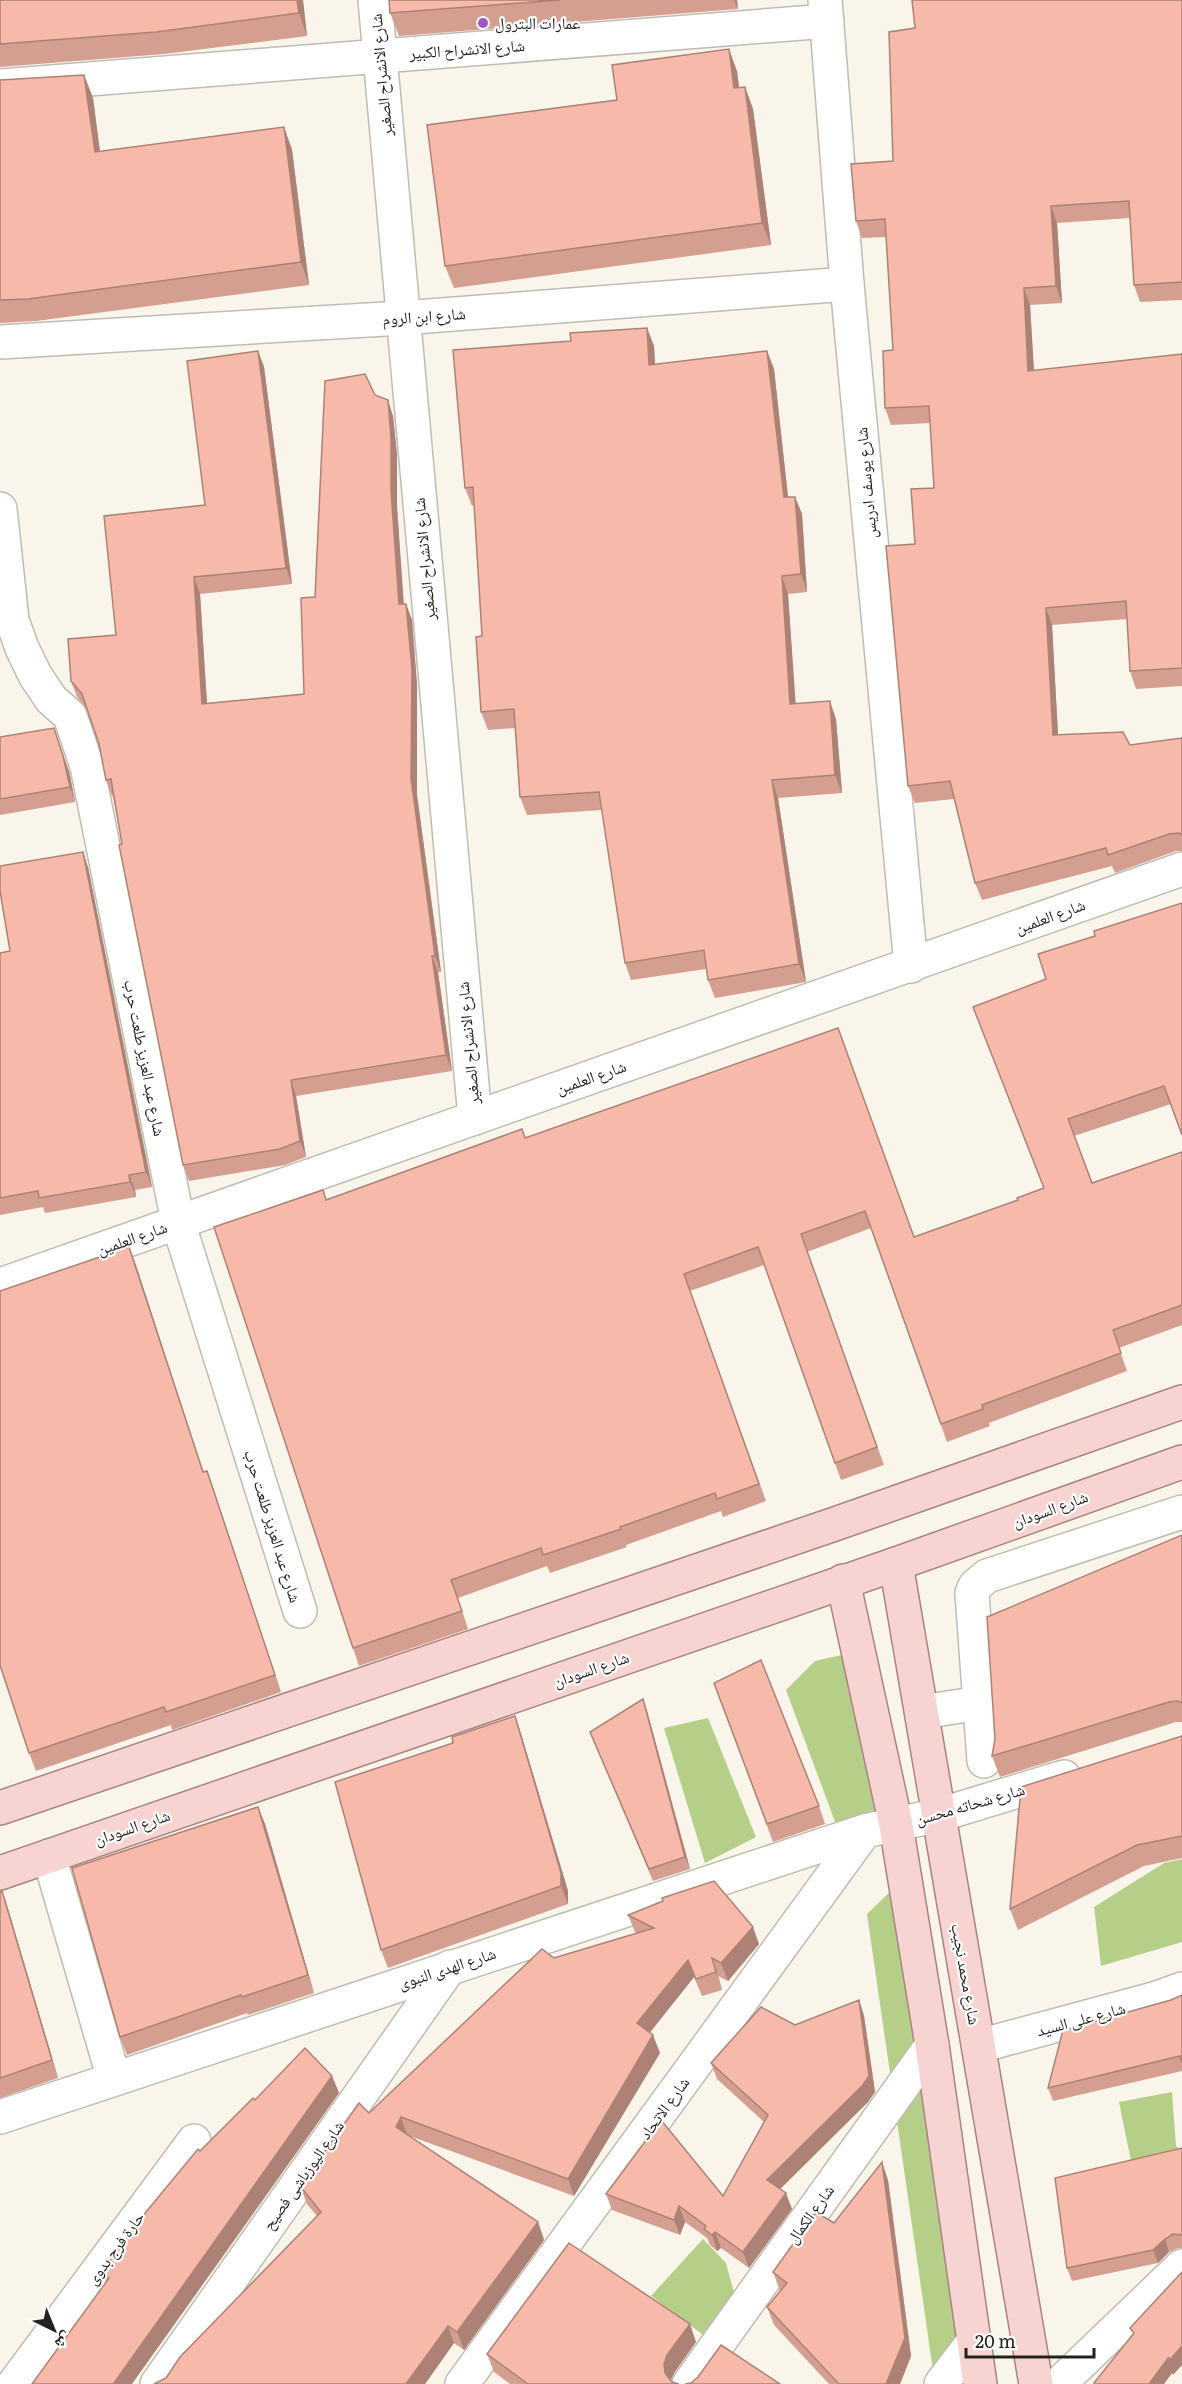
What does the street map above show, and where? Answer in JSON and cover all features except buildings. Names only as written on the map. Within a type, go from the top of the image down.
[{"type":"main road","points":[[0,1808],[821,1529],[1182,1402]]},
{"type":"main road","name":"شارع السودان","points":[[0,1873],[896,1564],[1182,1462]]},
{"type":"main road","name":"شارع محمد نجيب","points":[[896,1564],[1036,2384]]},
{"type":"main road","points":[[843,1581],[881,1828],[932,2045],[980,2384]]},
{"type":"street","name":"شارع الانشراح الصغير","points":[[375,0],[474,1118]]},
{"type":"street","name":"شارع الانشراح الكبير","points":[[0,86],[380,56],[826,11]]},
{"type":"street","name":"شارع يوسف ادريس","points":[[826,11],[847,284],[911,966]]},
{"type":"street","name":"شارع ابن الروم","points":[[0,342],[402,318],[847,284]]},
{"type":"street","name":"شارع عبد العزيز طلعت حرب","points":[[0,509],[6,621],[35,675],[51,699],[70,716],[87,766],[178,1222],[300,1611]]},
{"type":"street","name":"شارع العلمين","points":[[0,1285],[1182,869]]},
{"type":"street","points":[[984,1761],[972,1593],[980,1580],[987,1576],[1174,1514],[1151,1473]]},
{"type":"street","points":[[922,1712],[980,1703]]},
{"type":"street","name":"شارع شحاته محسن","points":[[881,1828],[939,1815],[1094,1768]]},
{"type":"street","name":"شارع الهدى النبوى","points":[[4,2120],[114,2079],[450,1967],[881,1828]]},
{"type":"street","name":"شارع الاتحاد","points":[[462,2384],[881,1828]]},
{"type":"street","points":[[49,1856],[114,2079]]},
{"type":"street","name":"شارع اليوزباشى فصيح","points":[[157,2384],[450,1967]]},
{"type":"street","name":"شارع على السيد","points":[[979,2046],[1154,1999],[1182,1989]]},
{"type":"street","name":"شارع الكمال","points":[[689,2384],[932,2045]]},
{"type":"street","name":"حارة فرج بدوى","points":[[14,2384],[194,2141]]},
{"type":"street","points":[[1059,2384],[1182,2266]]},
{"type":"street","points":[[941,2384],[973,2342]]},
{"type":"green space","points":[[846,1654],[882,1818],[837,1827],[786,1690],[815,1661]]},
{"type":"green space","points":[[708,1718],[756,1837],[705,1863],[664,1728]]},
{"type":"green space","points":[[1182,1859],[1182,1942],[1101,1966],[1094,1907],[1164,1863]]},
{"type":"green space","points":[[899,1883],[973,2384],[935,2384],[867,1914]]},
{"type":"green space","points":[[1172,2092],[1176,2146],[1182,2152],[1132,2166],[1119,2102]]},
{"type":"green space","points":[[703,2239],[726,2263],[736,2300],[710,2340],[651,2296]]},
{"type":"place","name":"عمارات البترول","points":[[483,23]]}]
